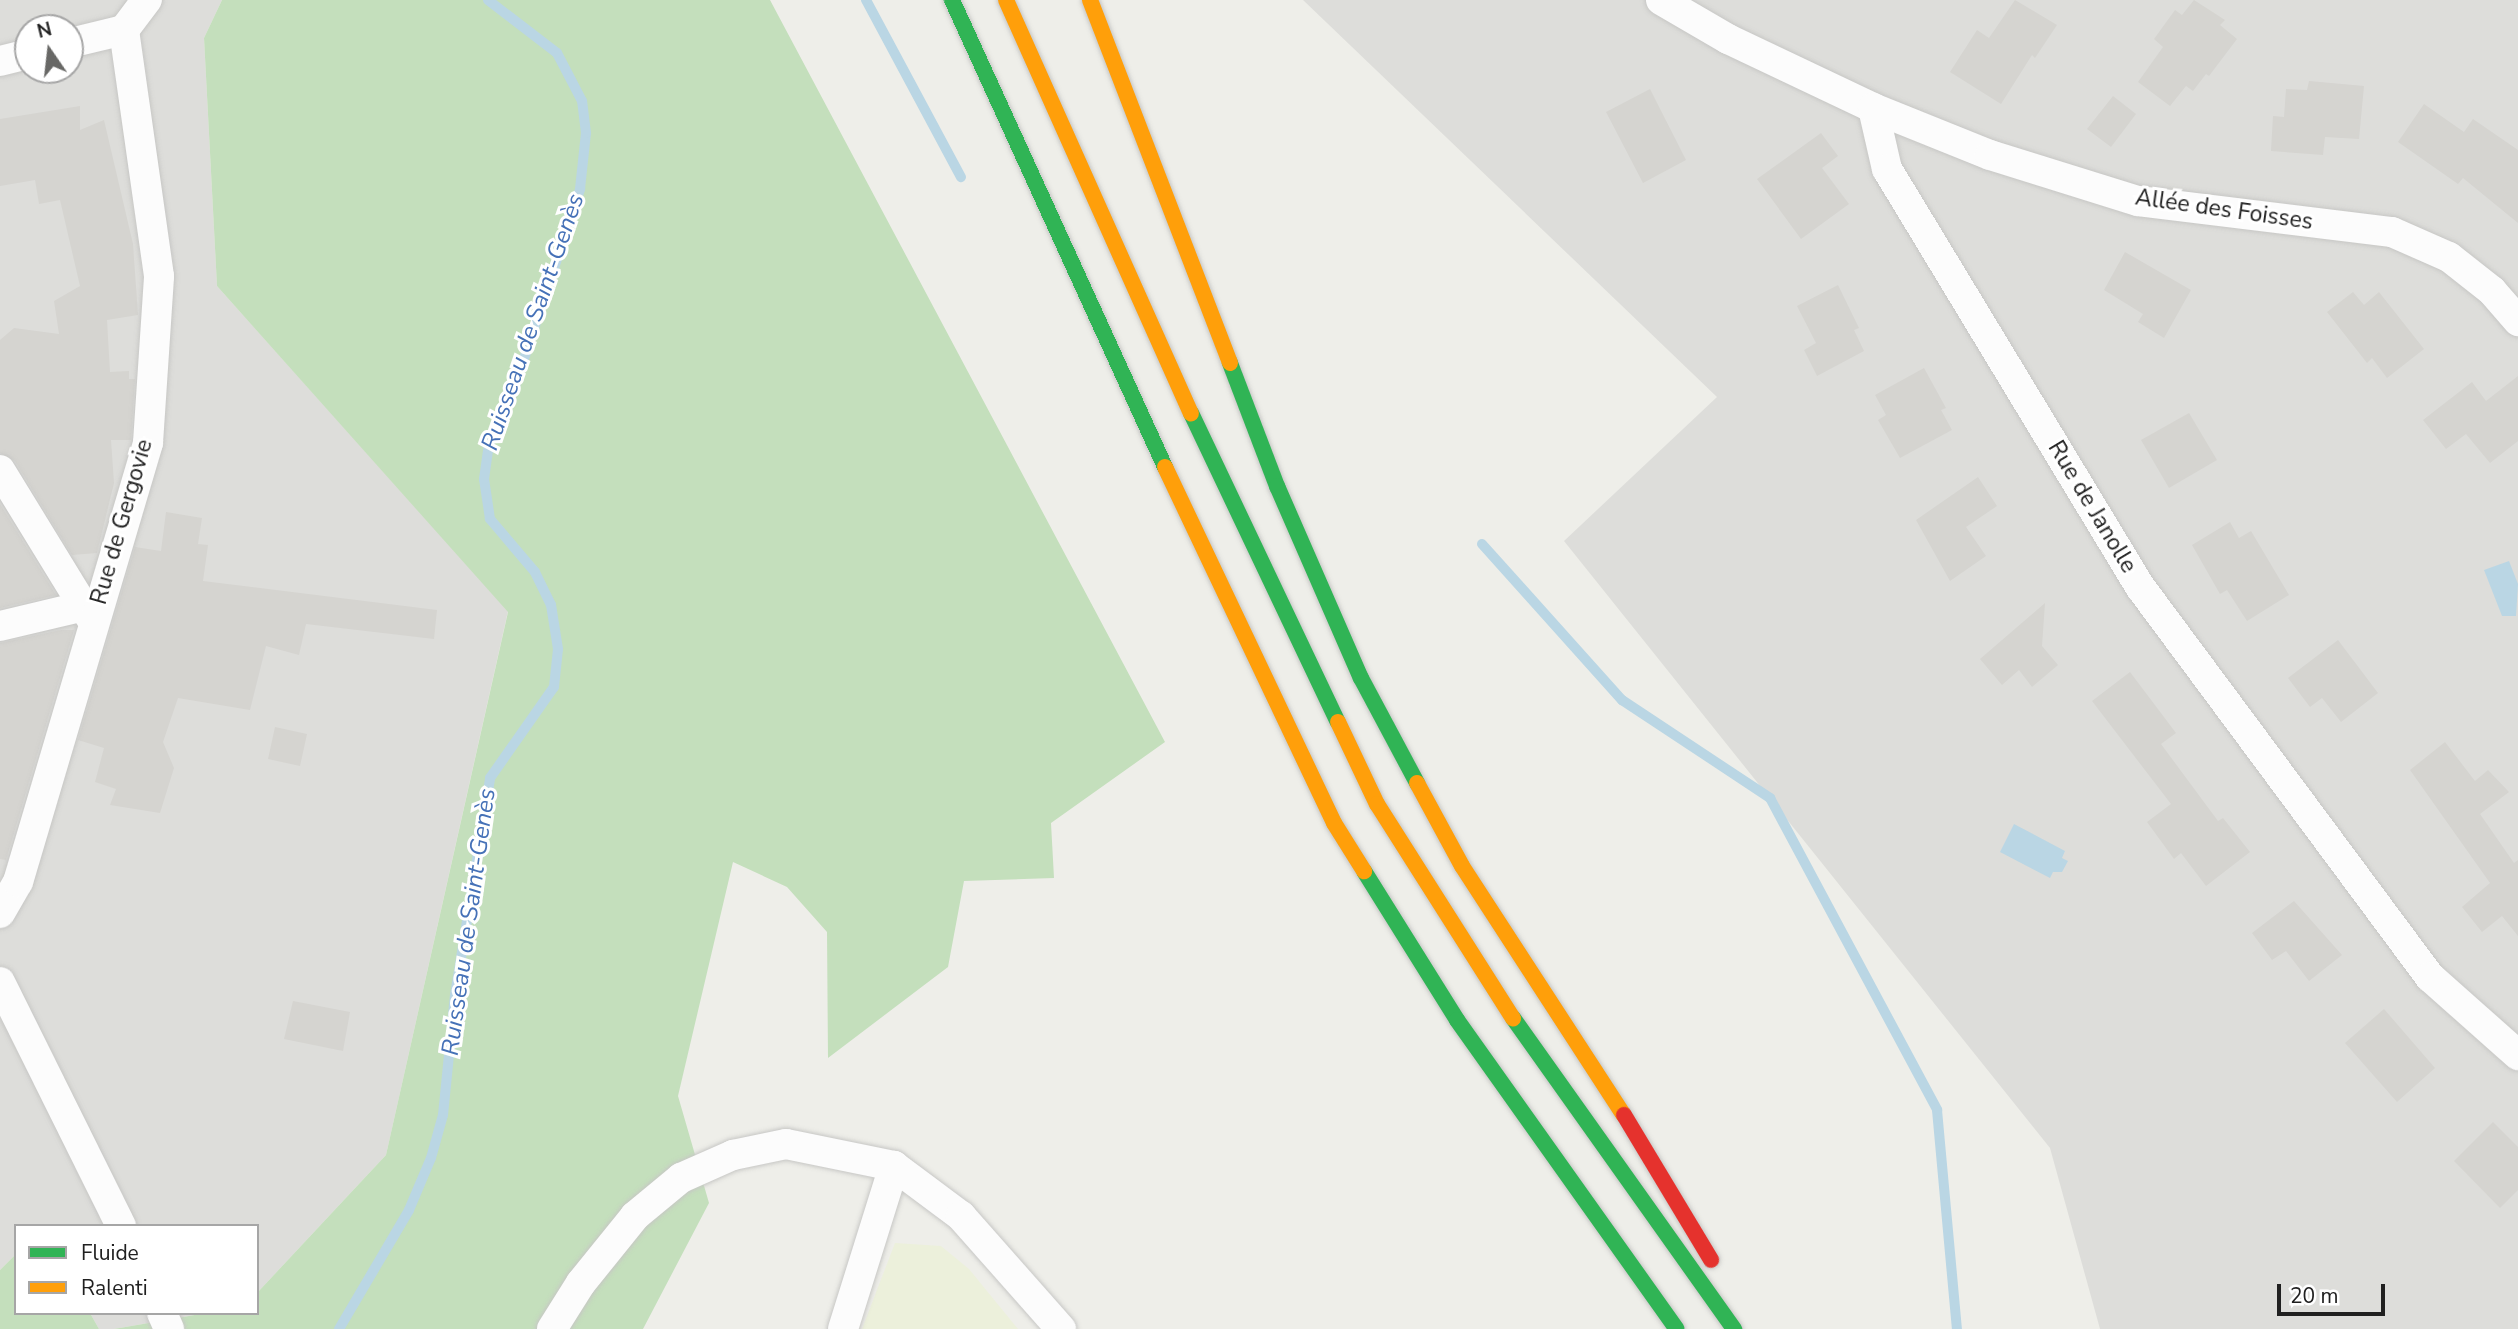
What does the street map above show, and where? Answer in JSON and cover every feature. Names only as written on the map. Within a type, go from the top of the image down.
[{"type":"highway","points":[[952,0],[1160,457],[1334,823],[1457,1020],[1677,1329]]},
{"type":"highway","points":[[1006,0],[1198,428],[1377,804],[1498,996],[1734,1329]]},
{"type":"highway","points":[[1090,0],[1277,486],[1361,678],[1462,866],[1669,1184],[1749,1329]]},
{"type":"street","points":[[84,40],[124,30],[146,0]]},
{"type":"street","points":[[1661,0],[1728,39],[1873,108]]},
{"type":"street","name":"Rue de Gergovie","points":[[0,914],[18,882],[89,614],[148,443],[159,276],[124,30]]},
{"type":"street","name":"Allée des Foisses","points":[[1873,108],[1990,155],[2138,201],[2392,232],[2449,257],[2492,291],[2518,321]]},
{"type":"street","name":"Rue de Janolle","points":[[1873,108],[1887,169],[2141,588],[2430,977],[2518,1055]]},
{"type":"street","points":[[0,470],[14,518],[89,614]]},
{"type":"street","points":[[0,626],[89,614]]},
{"type":"street","points":[[0,982],[120,1224]]},
{"type":"street","points":[[552,1329],[581,1283],[635,1216],[681,1178],[733,1155],[786,1143],[894,1166],[961,1216],[1061,1329]]},
{"type":"street","points":[[843,1329],[894,1166]]},
{"type":"shaded area","points":[[0,0],[222,0],[204,38],[217,286],[508,611],[386,1155],[259,1291],[259,1224],[14,1224],[14,1256],[0,1270]]},
{"type":"shaded area","points":[[1303,0],[2518,0],[2518,1329],[2100,1329],[2050,1148],[1564,541],[1717,397]]},
{"type":"shaded area","points":[[91,1315],[194,1315],[114,1329],[99,1329]]},
{"type":"green space","points":[[222,0],[770,0],[1165,742],[1051,823],[1054,878],[964,881],[948,967],[828,1058],[827,932],[787,887],[733,862],[678,1096],[709,1203],[643,1329],[114,1329],[194,1315],[259,1315],[259,1291],[386,1155],[508,612],[217,286],[204,38]]},
{"type":"green space","points":[[895,1243],[941,1246],[969,1269],[1018,1329],[862,1329]]},
{"type":"green space","points":[[14,1256],[14,1315],[91,1315],[99,1329],[0,1329],[0,1270]]},
{"type":"water","points":[[2509,561],[2518,584],[2516,616],[2502,616],[2484,570]]},
{"type":"water","points":[[2014,824],[2065,851],[2062,858],[2068,861],[2062,872],[2053,872],[2050,878],[2000,852]]},
{"type":"building","points":[[2015,0],[2057,25],[2035,58],[2032,55],[2001,104],[1950,72],[1977,30],[1989,38]]},
{"type":"building","points":[[2194,0],[2225,20],[2220,25],[2237,39],[2209,76],[2206,74],[2193,91],[2186,86],[2170,106],[2138,82],[2163,47],[2154,39],[2175,10],[2182,15]]},
{"type":"building","points":[[2309,81],[2364,86],[2359,139],[2325,137],[2323,155],[2271,151],[2273,116],[2284,117],[2286,89],[2307,90]]},
{"type":"building","points":[[1650,89],[1686,160],[1643,183],[1606,112]]},
{"type":"building","points":[[2113,96],[2136,114],[2111,147],[2087,129]]},
{"type":"building","points":[[2424,104],[2464,132],[2473,119],[2518,150],[2518,223],[2463,178],[2458,184],[2398,142]]},
{"type":"building","points":[[80,106],[80,130],[104,120],[133,244],[138,315],[107,320],[110,372],[129,371],[129,379],[135,379],[131,440],[111,440],[114,483],[97,553],[72,555],[15,461],[0,453],[0,340],[14,328],[59,334],[54,301],[80,286],[60,200],[39,204],[35,180],[0,186],[0,119]]},
{"type":"building","points":[[1821,133],[1838,156],[1822,168],[1849,204],[1801,239],[1757,179]]},
{"type":"building","points":[[2125,252],[2191,290],[2164,338],[2138,322],[2143,314],[2104,290]]},
{"type":"building","points":[[1838,285],[1859,328],[1854,330],[1864,351],[1817,376],[1804,350],[1816,343],[1797,306]]},
{"type":"building","points":[[2353,292],[2364,305],[2379,292],[2424,349],[2387,378],[2372,358],[2367,363],[2327,312]]},
{"type":"building","points":[[1924,368],[1946,408],[1941,410],[1952,430],[1900,458],[1878,420],[1886,415],[1875,395]]},
{"type":"building","points":[[2518,376],[2518,441],[2490,463],[2466,434],[2446,449],[2423,420],[2472,382],[2486,401]]},
{"type":"building","points":[[2189,413],[2217,460],[2169,488],[2141,440]]},
{"type":"building","points":[[1978,477],[1997,506],[1966,527],[1986,556],[1950,581],[1916,520]]},
{"type":"building","points":[[0,504],[56,595],[0,608]]},
{"type":"building","points":[[166,512],[202,518],[198,544],[208,545],[203,581],[437,610],[434,639],[306,624],[299,655],[266,646],[250,710],[178,698],[163,742],[174,768],[160,813],[110,805],[116,789],[95,782],[104,748],[78,740],[135,547],[161,551]]},
{"type":"building","points":[[2230,522],[2239,538],[2251,531],[2289,595],[2247,621],[2227,590],[2220,594],[2192,545]]},
{"type":"building","points":[[2045,603],[2042,646],[2058,665],[2032,687],[2019,670],[2002,685],[1980,659]]},
{"type":"building","points":[[61,630],[74,630],[6,860],[0,859],[0,643]]},
{"type":"building","points":[[2338,640],[2378,693],[2341,722],[2322,698],[2310,707],[2288,678]]},
{"type":"building","points":[[2130,672],[2176,733],[2161,744],[2218,821],[2223,818],[2250,852],[2206,886],[2181,853],[2174,859],[2147,822],[2171,804],[2092,701]]},
{"type":"building","points":[[275,727],[307,734],[300,766],[268,759]]},
{"type":"building","points":[[2445,742],[2475,781],[2488,770],[2509,792],[2480,814],[2514,863],[2518,860],[2518,936],[2502,916],[2482,932],[2462,907],[2490,883],[2410,770]]},
{"type":"building","points":[[2294,901],[2342,955],[2309,981],[2286,951],[2272,960],[2252,933]]},
{"type":"building","points":[[293,1001],[350,1012],[343,1051],[284,1039]]},
{"type":"building","points":[[2384,1009],[2435,1068],[2397,1102],[2345,1043]]},
{"type":"building","points":[[2493,1122],[2518,1147],[2518,1190],[2500,1208],[2454,1161]]},
{"type":"waterway","name":"Ruisseau de Saint-Genès","points":[[339,1329],[409,1210],[431,1158],[443,1115],[455,995],[490,778],[554,687],[558,649],[551,605],[535,572],[490,519],[484,479],[489,444],[514,389],[580,189],[586,133],[582,101],[557,53],[488,0]]},
{"type":"waterway","points":[[866,0],[961,177]]},
{"type":"waterway","points":[[1482,544],[1622,700],[1770,798],[1937,1110],[1957,1329]]},
{"type":"traffic: fast","points":[[952,0],[1165,467]]},
{"type":"traffic: fast","points":[[1230,363],[1277,486],[1361,678],[1417,783]]},
{"type":"traffic: fast","points":[[1191,413],[1338,722]]},
{"type":"traffic: fast","points":[[1364,871],[1457,1020],[1677,1329]]},
{"type":"traffic: fast","points":[[1513,1018],[1734,1329]]},
{"type":"traffic: slow","points":[[1006,0],[1191,413]]},
{"type":"traffic: slow","points":[[1090,0],[1230,363]]},
{"type":"traffic: slow","points":[[1165,467],[1334,823],[1364,871]]},
{"type":"traffic: slow","points":[[1338,722],[1377,804],[1513,1018]]},
{"type":"traffic: slow","points":[[1417,783],[1462,866],[1624,1115]]},
{"type":"traffic: jam","points":[[1624,1115],[1711,1260]]}]
